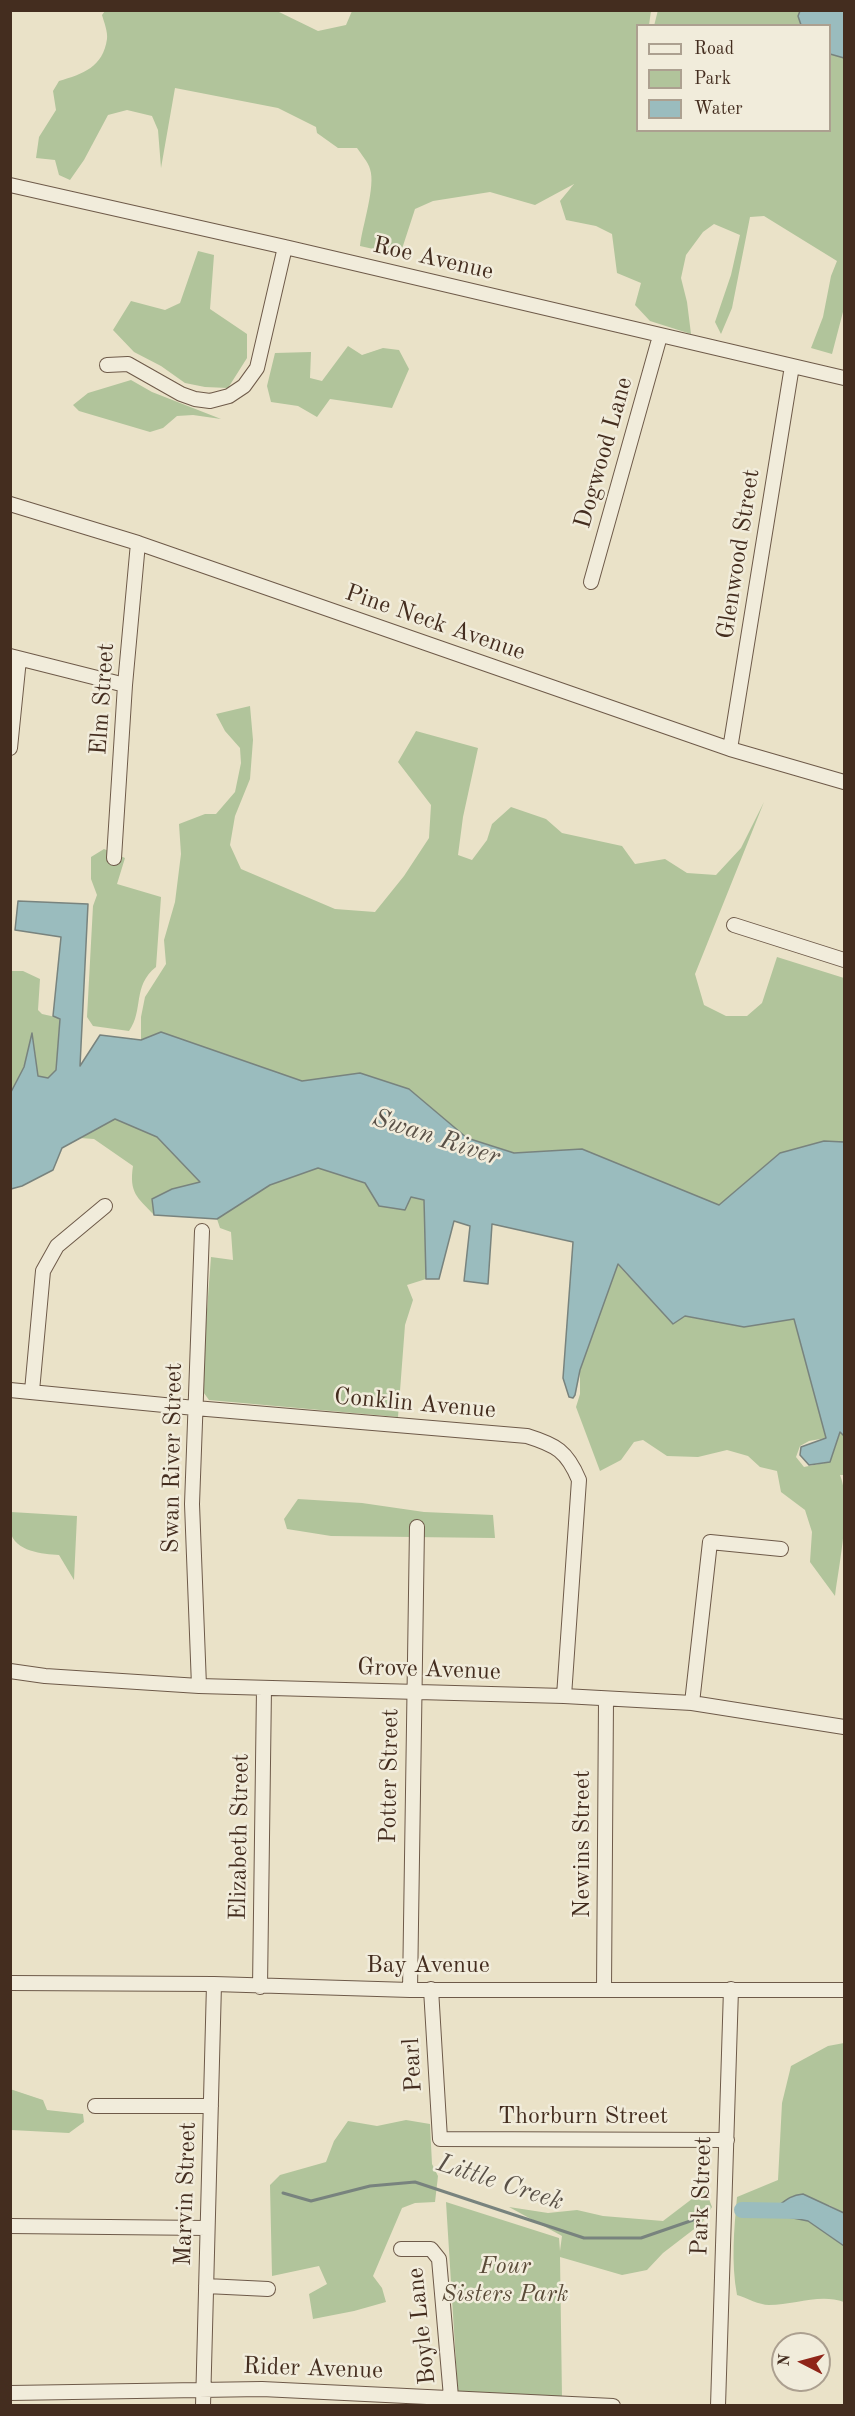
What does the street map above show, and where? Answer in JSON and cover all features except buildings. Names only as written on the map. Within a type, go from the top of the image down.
[{"type":"street","name":"Roe Avenue","points":[[10,185],[844,378]]},
{"type":"street","points":[[107,365],[128,364],[181,394],[195,399],[210,401],[229,396],[237,391],[251,379],[257,368],[285,247]]},
{"type":"street","name":"Dogwood Lane","points":[[591,582],[660,336]]},
{"type":"street","name":"Glenwood Street","points":[[730,749],[792,366]]},
{"type":"street","name":"Pine Neck Avenue","points":[[10,504],[138,543],[730,749],[844,782]]},
{"type":"street","name":"Elm Street","points":[[114,858],[138,543]]},
{"type":"street","points":[[10,748],[15,657],[126,685]]},
{"type":"street","points":[[734,926],[844,960]]},
{"type":"street","points":[[32,1391],[43,1271],[57,1246],[105,1206]]},
{"type":"street","name":"Swan River Street","points":[[199,1686],[192,1504],[202,1231]]},
{"type":"street","name":"Conklin Avenue","points":[[10,1390],[527,1436],[552,1444],[566,1455],[579,1480],[564,1696]]},
{"type":"street","name":"Potter Street","points":[[410,1990],[417,1527]]},
{"type":"street","points":[[692,1703],[711,1542],[781,1549]]},
{"type":"street","name":"Grove Avenue","points":[[10,1671],[45,1676],[199,1686],[564,1696],[692,1703],[844,1727]]},
{"type":"street","name":"Elizabeth Street","points":[[260,1986],[264,1688]]},
{"type":"street","name":"Newins Street","points":[[604,1989],[606,1700]]},
{"type":"street","name":"Bay Avenue","points":[[10,1983],[214,1984],[410,1990],[844,1990]]},
{"type":"street","name":"Marvin Street","points":[[203,2406],[214,1984]]},
{"type":"street","name":"Pearl","points":[[431,1989],[440,2139]]},
{"type":"street","name":"Park Street","points":[[718,2406],[731,1989]]},
{"type":"street","points":[[95,2106],[211,2106]]},
{"type":"street","name":"Thorburn Street","points":[[440,2139],[727,2140]]},
{"type":"street","points":[[10,2226],[207,2228]]},
{"type":"street","name":"Boyle Lane","points":[[401,2248],[431,2249],[439,2259],[456,2400]]},
{"type":"street","points":[[206,2286],[268,2289]]},
{"type":"street","name":"Rider Avenue","points":[[10,2393],[262,2388],[456,2400],[613,2406]]},
{"type":"street","points":[[77,2406],[78,2391]]},
{"type":"green space","points":[[658,10],[800,11],[798,16],[801,24],[654,24]]},
{"type":"green space","points":[[105,11],[277,11],[318,31],[346,25],[352,11],[651,11],[649,24],[636,24],[636,132],[831,132],[831,54],[844,58],[844,308],[832,354],[811,348],[823,317],[831,276],[837,261],[764,216],[750,217],[732,308],[721,334],[715,322],[731,275],[740,235],[714,224],[703,232],[686,255],[681,278],[691,334],[650,321],[635,305],[641,283],[617,273],[612,234],[596,226],[566,220],[560,201],[574,184],[535,205],[490,192],[433,201],[415,209],[400,255],[360,246],[371,186],[370,169],[366,161],[357,148],[338,148],[317,133],[316,127],[278,108],[175,88],[161,168],[158,130],[152,116],[127,110],[108,115],[84,160],[70,180],[59,175],[55,160],[36,158],[39,137],[56,110],[53,91],[59,81],[90,68],[105,49],[107,39],[102,15]]},
{"type":"green space","points":[[198,251],[214,255],[210,309],[247,334],[247,358],[228,388],[185,383],[161,366],[134,352],[113,330],[131,301],[165,310],[180,303]]},
{"type":"green space","points":[[348,346],[362,355],[383,348],[399,350],[409,369],[392,408],[330,399],[317,417],[298,406],[271,402],[267,386],[275,353],[311,352],[310,378],[322,381]]},
{"type":"green space","points":[[131,380],[152,392],[221,419],[193,415],[177,416],[163,428],[150,432],[79,411],[73,405],[88,393]]},
{"type":"green space","points":[[250,706],[253,740],[250,779],[235,816],[230,845],[241,869],[335,909],[375,912],[404,876],[429,838],[431,805],[398,762],[416,731],[478,748],[463,817],[458,855],[472,860],[487,840],[492,824],[511,807],[546,819],[562,833],[622,846],[635,864],[665,859],[687,873],[716,875],[741,848],[764,802],[695,974],[704,1005],[726,1016],[747,1016],[762,1003],[777,957],[844,978],[844,1142],[824,1141],[780,1153],[719,1205],[582,1149],[514,1153],[467,1138],[409,1089],[360,1073],[302,1081],[161,1032],[141,1040],[141,1017],[145,997],[166,964],[164,940],[175,902],[181,854],[179,824],[205,814],[216,814],[235,792],[241,763],[240,748],[225,731],[216,714]]},
{"type":"green space","points":[[104,849],[125,858],[117,884],[161,897],[156,967],[144,982],[136,1015],[129,1031],[93,1026],[87,1017],[93,906],[97,895],[91,879],[91,857]]},
{"type":"green space","points":[[11,971],[23,971],[40,979],[38,1010],[42,1014],[60,1018],[56,1070],[48,1078],[38,1076],[32,1035],[24,1067],[11,1092]]},
{"type":"green space","points":[[115,1119],[157,1137],[201,1183],[172,1189],[152,1199],[154,1215],[133,1189],[133,1166],[94,1139],[80,1138]]},
{"type":"green space","points":[[318,1168],[424,1200],[426,1279],[407,1285],[413,1300],[405,1325],[398,1417],[209,1400],[201,1389],[211,1257],[233,1260],[231,1232],[220,1228],[217,1219],[270,1185]]},
{"type":"green space","points":[[617,1264],[673,1324],[685,1316],[744,1327],[794,1319],[826,1438],[809,1441],[800,1446],[796,1457],[804,1467],[829,1462],[840,1431],[844,1436],[844,1475],[840,1475],[845,1502],[845,1518],[835,1596],[810,1562],[812,1532],[805,1510],[781,1492],[777,1471],[760,1467],[748,1456],[727,1450],[698,1457],[667,1456],[643,1440],[634,1442],[621,1460],[600,1471],[576,1407],[580,1394],[580,1370]]},
{"type":"green space","points":[[298,1499],[362,1503],[424,1512],[493,1515],[495,1538],[331,1536],[287,1529],[284,1519]]},
{"type":"green space","points":[[11,1512],[77,1516],[74,1580],[59,1555],[23,1548],[13,1538],[10,1531]]},
{"type":"green space","points":[[844,2043],[844,2213],[829,2205],[784,2201],[778,2206],[778,2215],[808,2221],[844,2246],[844,2302],[826,2299],[778,2305],[757,2303],[737,2295],[734,2234],[737,2197],[778,2180],[782,2103],[791,2066],[828,2046]]},
{"type":"green space","points":[[10,2089],[43,2100],[47,2110],[83,2114],[84,2122],[69,2133],[11,2130]]},
{"type":"green space","points":[[406,2120],[430,2124],[432,2164],[438,2176],[435,2202],[415,2203],[402,2208],[373,2276],[382,2288],[386,2302],[313,2319],[309,2294],[327,2284],[319,2266],[272,2276],[270,2185],[280,2175],[326,2162],[334,2141],[348,2121],[377,2126]]},
{"type":"green space","name":"Four Sisters Park","points":[[705,2189],[712,2207],[702,2223],[663,2253],[647,2270],[622,2275],[560,2257],[562,2398],[458,2395],[446,2202],[559,2238],[560,2251],[562,2236],[509,2207],[548,2213],[577,2210],[603,2216],[663,2221]]},
{"type":"water","points":[[800,11],[844,11],[844,58],[831,54],[831,24],[801,24],[798,16]]},
{"type":"water","name":"Swan River","points":[[18,901],[88,904],[80,1066],[100,1035],[141,1040],[161,1032],[302,1081],[360,1073],[409,1089],[467,1138],[514,1153],[582,1149],[719,1205],[780,1153],[824,1141],[844,1142],[844,1436],[840,1432],[830,1462],[809,1465],[800,1455],[801,1447],[826,1438],[794,1319],[744,1327],[685,1316],[673,1324],[618,1264],[580,1370],[575,1395],[573,1398],[569,1397],[563,1378],[573,1242],[492,1224],[488,1284],[464,1281],[470,1226],[454,1221],[439,1279],[426,1279],[424,1200],[411,1197],[405,1210],[379,1206],[365,1183],[318,1168],[270,1185],[217,1219],[154,1215],[152,1199],[172,1189],[200,1182],[157,1137],[115,1119],[62,1148],[53,1170],[22,1186],[11,1189],[11,1092],[24,1067],[32,1033],[38,1076],[48,1078],[56,1070],[60,1019],[53,1016],[61,937],[15,930]]},
{"type":"water","points":[[803,2194],[844,2213],[844,2246],[808,2221],[778,2215],[778,2206],[796,2195]]},
{"type":"waterway","name":"Little Creek","points":[[283,2193],[311,2201],[370,2186],[415,2182],[584,2238],[641,2238],[699,2218]]},
{"type":"waterway","name":"Little Creek","points":[[742,2210],[801,2211]]}]
